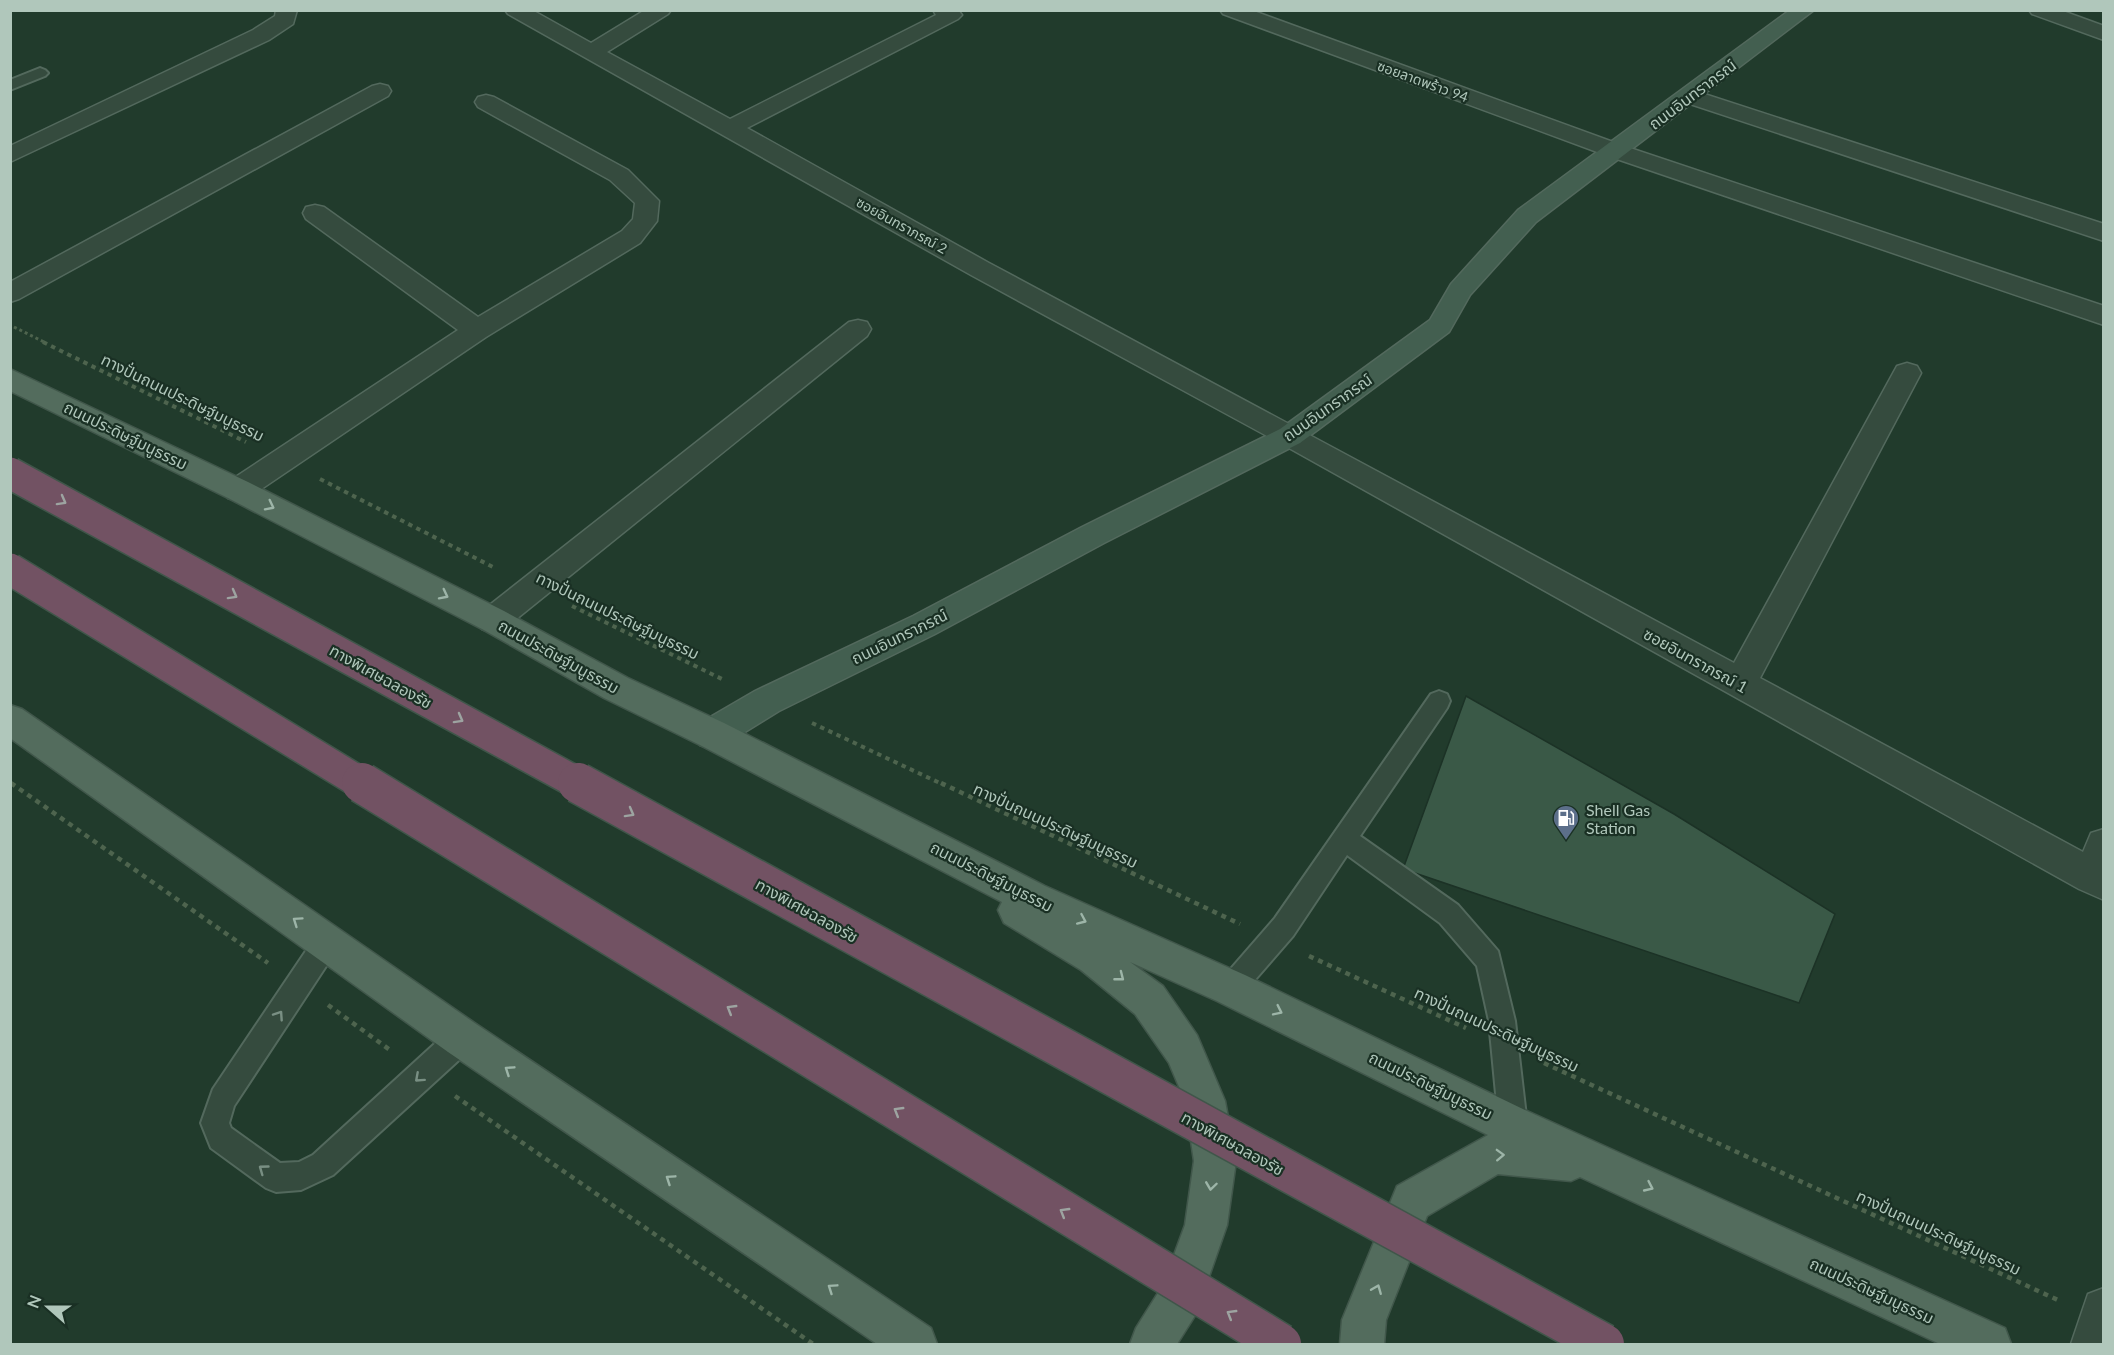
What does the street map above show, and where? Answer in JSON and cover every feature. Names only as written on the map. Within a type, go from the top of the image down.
[{"type":"highway","name":"ทางพิเศษฉลองรัช","points":[[10,473],[1604,1344]]},
{"type":"highway","points":[[10,569],[1281,1344]]},
{"type":"main road","name":"ถนนประดิษฐ์มนูธรรม","points":[[10,379],[238,490],[494,620],[616,688],[712,734],[1032,897],[1232,988],[1513,1125],[1989,1344]]},
{"type":"main road","points":[[616,688],[657,726],[950,870],[1094,957],[1149,1000],[1183,1049],[1205,1101],[1215,1161],[1206,1225],[1180,1298],[1152,1344]]},
{"type":"main road","points":[[10,719],[462,1038],[898,1332],[937,1344]]},
{"type":"main road","points":[[1362,1344],[1364,1320],[1412,1201],[1494,1153],[1596,1163]]},
{"type":"street","points":[[10,155],[261,35],[285,19],[287,10]]},
{"type":"street","name":"ซอยอินทราภรณ์ 2","points":[[515,10],[980,269],[1290,436]]},
{"type":"street","points":[[591,52],[661,10]]},
{"type":"street","points":[[730,128],[951,15],[943,10]]},
{"type":"street","name":"ซอยลาดพร้าว 94","points":[[1230,10],[1616,151],[2103,316]]},
{"type":"street","name":"ถนนอินทราภรณ์","points":[[712,734],[767,701],[924,625],[1093,535],[1290,436],[1440,326],[1460,290],[1527,216],[1804,10]]},
{"type":"street","points":[[2039,10],[2103,34]]},
{"type":"street","points":[[10,294],[380,91]]},
{"type":"street","points":[[1689,96],[2103,233]]},
{"type":"street","points":[[238,490],[477,330],[631,237],[645,221],[647,201],[619,175],[486,102]]},
{"type":"street","points":[[315,213],[477,330]]},
{"type":"street","points":[[494,620],[858,329]]},
{"type":"street","points":[[1740,684],[1907,373]]},
{"type":"street","name":"ซอยอินทราภรณ์ 1","points":[[1290,436],[1740,684],[2100,868]]},
{"type":"lane","points":[[10,86],[40,73]]},
{"type":"lane","points":[[1232,988],[1274,939],[1346,840],[1439,701]]},
{"type":"lane","points":[[1346,840],[1449,914],[1489,960],[1504,1046],[1513,1125]]},
{"type":"lane","points":[[327,942],[223,1099],[215,1123],[221,1138],[276,1178],[301,1176],[323,1165],[462,1038]]},
{"type":"path","name":"ทางปั่นถนนประดิษฐ์มนูธรรม","points":[[10,325],[533,587],[767,701],[2099,1325]]},
{"type":"building","name":"Shell Gas Station","points":[[1466,696],[1674,814],[1835,914],[1799,1003],[1403,869]]},
{"type":"place","name":"Shell Gas Station","points":[[1566,841]]}]
